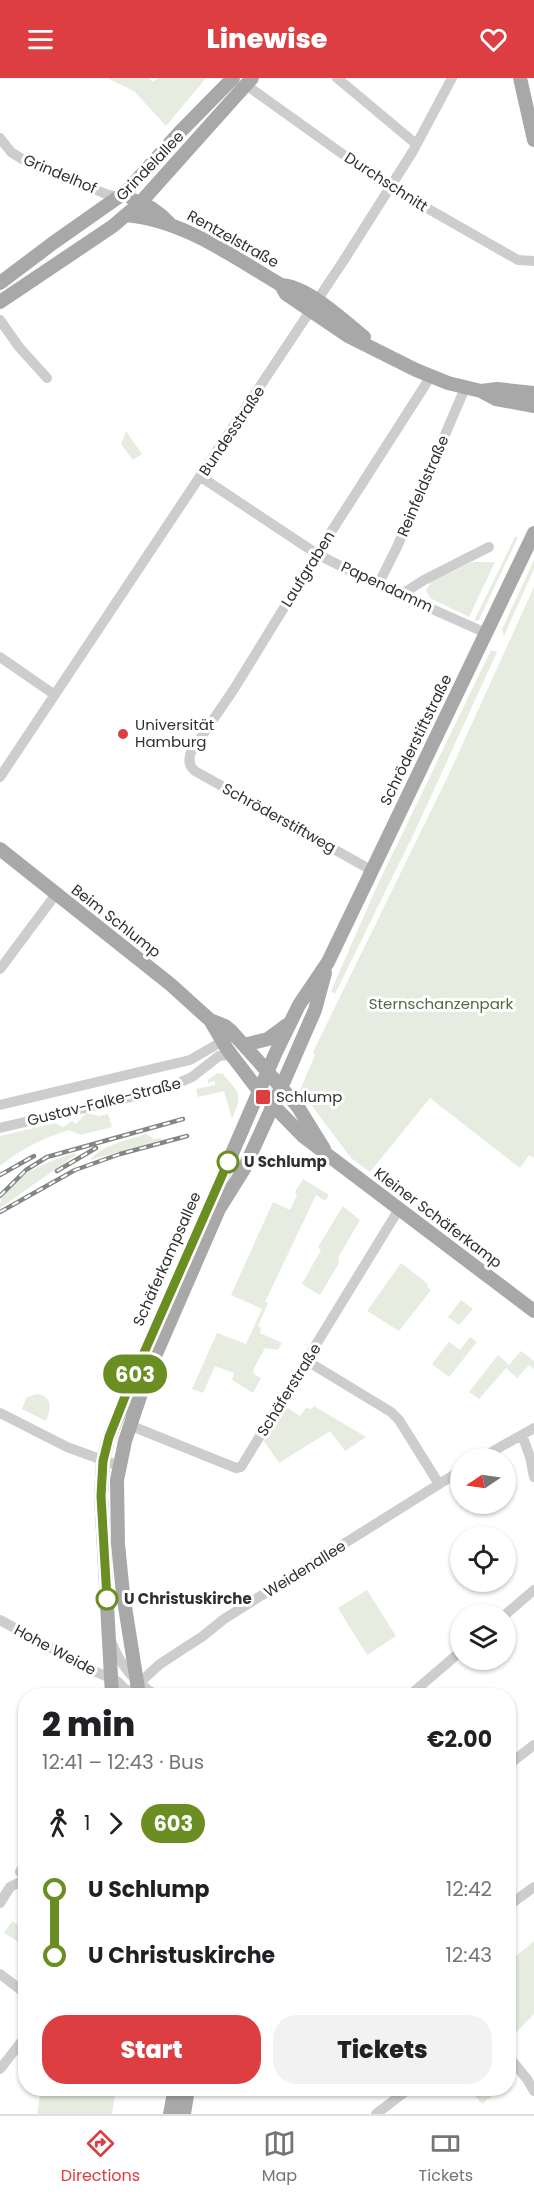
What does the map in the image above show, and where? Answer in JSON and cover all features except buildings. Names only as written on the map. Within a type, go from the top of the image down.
[{"type":"main road","name":"Grindelallee","points":[[0,284],[53,243],[119,197],[137,181],[180,132],[233,78]]},
{"type":"main road","points":[[520,78],[534,140]]},
{"type":"main road","name":"Grindelallee","points":[[0,302],[68,257],[141,202],[249,81]]},
{"type":"main road","name":"Rentzelstraße","points":[[119,197],[141,202],[161,214],[169,223]]},
{"type":"main road","name":"Rentzelstraße","points":[[126,215],[169,223],[212,244],[280,285],[291,285],[313,306],[384,353],[431,376],[481,391],[496,399],[534,406]]},
{"type":"main road","name":"Rentzelstraße","points":[[481,391],[497,389],[534,393]]},
{"type":"main road","name":"Schröderstiftstraße","points":[[267,1071],[299,1005],[328,962],[534,533]]},
{"type":"main road","name":"Beim Schlump","points":[[0,849],[171,984],[210,1020],[234,1059],[273,1106]]},
{"type":"main road","name":"Schröderstiftstraße","points":[[281,1088],[315,1010],[328,962]]},
{"type":"main road","name":"Beim Schlump","points":[[210,1020],[225,1026],[281,1088]]},
{"type":"main road","points":[[241,1042],[268,1039],[292,1020]]},
{"type":"main road","name":"Schäferkampsallee","points":[[112,1688],[101,1496],[103,1461],[109,1437],[267,1071]]},
{"type":"main road","name":"Schäferkampsallee","points":[[133,1688],[119,1558],[117,1506],[119,1466],[135,1427],[149,1370],[219,1209],[244,1169],[281,1088]]},
{"type":"main road","name":"Kleiner Schäferkamp","points":[[281,1088],[311,1126],[325,1150]]},
{"type":"main road","name":"Kleiner Schäferkamp","points":[[273,1106],[304,1137],[325,1150],[534,1311]]},
{"type":"main road","points":[[170,2114],[173,2096]]},
{"type":"main road","points":[[184,2114],[187,2096]]},
{"type":"street","points":[[337,78],[416,144]]},
{"type":"street","name":"Bundesstraße","points":[[0,777],[201,477],[390,188],[452,78]]},
{"type":"street","name":"Durchschnitt","points":[[249,81],[390,188],[518,260],[534,261]]},
{"type":"street","name":"Grindelhof","points":[[2,145],[22,159],[106,194],[119,197]]},
{"type":"street","points":[[0,320],[19,348],[47,378]]},
{"type":"street","name":"Laufgraben","points":[[189,763],[191,752],[431,376]]},
{"type":"street","name":"Reinfeldstraße","points":[[378,585],[397,547],[465,388]]},
{"type":"street","name":"Papendamm","points":[[201,477],[317,554],[378,585],[486,633]]},
{"type":"street","points":[[402,594],[424,580],[489,548]]},
{"type":"street","points":[[0,657],[55,695]]},
{"type":"street","name":"Schröderstiftweg","points":[[189,763],[195,771],[372,870]]},
{"type":"street","points":[[0,969],[56,894]]},
{"type":"street","name":"Gustav-Falke-Straße","points":[[0,1105],[190,1060],[229,1038],[241,1042]]},
{"type":"street","name":"Gustav-Falke-Straße","points":[[0,1128],[165,1089],[192,1077],[219,1056],[228,1055],[234,1059]]},
{"type":"street","name":"Schäferstraße","points":[[135,1427],[236,1468],[241,1467],[399,1209]]},
{"type":"street","points":[[307,1361],[391,1412],[399,1420],[439,1485]]},
{"type":"street","points":[[0,1413],[67,1447],[119,1466]]},
{"type":"street","points":[[499,1448],[534,1428]]},
{"type":"street","points":[[522,1435],[534,1477]]},
{"type":"street","name":"Weidenallee","points":[[137,1688],[160,1664],[203,1636],[224,1619],[450,1478]]},
{"type":"street","points":[[516,1605],[534,1590]]},
{"type":"street","name":"Hohe Weide","points":[[0,1620],[127,1688]]},
{"type":"street","points":[[109,1638],[132,1688]]},
{"type":"street","points":[[418,1688],[450,1661]]},
{"type":"street","points":[[516,1759],[534,1745]]},
{"type":"street","points":[[0,1903],[10,1887],[18,1882]]},
{"type":"street","points":[[516,1900],[534,1887]]},
{"type":"street","points":[[0,1974],[18,1988]]},
{"type":"street","points":[[0,2069],[18,2046]]},
{"type":"street","points":[[516,2066],[534,2091]]},
{"type":"street","points":[[375,2114],[399,2096]]},
{"type":"green space","points":[[107,78],[149,78],[153,82],[158,78],[206,78],[166,126],[134,91]]},
{"type":"green space","points":[[126,431],[142,454],[133,460],[121,444]]},
{"type":"green space","points":[[515,537],[518,537],[479,620],[474,621]]},
{"type":"green space","points":[[534,560],[534,569],[504,636],[502,629]]},
{"type":"green space","points":[[472,562],[495,562],[469,617],[430,598],[426,590],[431,582]]},
{"type":"green space","name":"Sternschanzenpark","points":[[534,587],[534,1158],[529,1155],[520,1168],[430,1098],[370,1172],[351,1158],[300,1090],[315,1055],[313,1052],[448,776]]},
{"type":"green space","points":[[491,650],[497,652],[416,829],[335,994],[331,991],[378,884]]},
{"type":"green space","points":[[217,1073],[223,1074],[238,1095],[238,1104],[232,1119],[224,1091],[198,1097],[196,1089],[215,1085],[215,1081],[208,1083],[208,1080]]},
{"type":"green space","points":[[86,1113],[99,1116],[108,1114],[112,1127],[81,1135],[69,1130],[59,1133],[24,1149],[0,1166],[0,1136],[55,1123],[63,1127],[72,1121],[76,1124]]},
{"type":"green space","points":[[146,1134],[154,1139],[161,1138],[161,1140],[90,1160],[101,1150]]},
{"type":"green space","points":[[75,1153],[76,1155],[0,1208],[2,1198],[8,1188],[18,1180],[41,1166]]},
{"type":"green space","points":[[303,1179],[329,1195],[325,1201],[316,1195],[265,1302],[268,1303],[258,1326],[261,1328],[260,1333],[282,1343],[278,1350],[265,1348],[254,1368],[253,1373],[261,1378],[253,1393],[232,1380],[234,1373],[215,1366],[203,1393],[192,1389],[217,1333],[246,1344],[262,1309],[231,1295],[273,1202],[290,1210],[297,1195],[295,1192]]},
{"type":"green space","points":[[343,1206],[360,1220],[320,1295],[302,1284],[321,1250],[318,1247]]},
{"type":"green space","points":[[401,1263],[428,1284],[427,1287],[431,1290],[399,1331],[367,1311]]},
{"type":"green space","points":[[461,1300],[473,1309],[459,1325],[448,1317]]},
{"type":"green space","points":[[470,1337],[477,1342],[449,1377],[432,1364],[449,1342],[460,1350]]},
{"type":"green space","points":[[521,1351],[534,1361],[534,1369],[529,1365],[517,1378],[506,1368],[479,1399],[469,1392],[498,1355],[509,1365]]},
{"type":"green space","points":[[36,1394],[48,1400],[49,1412],[46,1421],[22,1409],[26,1398]]},
{"type":"green space","points":[[314,1406],[366,1437],[345,1451],[330,1431],[279,1463],[264,1441],[286,1407],[300,1416],[306,1408],[311,1409]]},
{"type":"green space","points":[[367,1590],[396,1636],[367,1655],[338,1608]]},
{"type":"green space","points":[[12,1921],[18,1925],[18,1942],[4,1933]]},
{"type":"green space","points":[[534,1941],[534,2014],[516,2033],[516,1956]]},
{"type":"green space","points":[[40,2096],[115,2096],[112,2114],[37,2114]]},
{"type":"green space","points":[[476,2096],[492,2096],[482,2104]]},
{"type":"railway","points":[[0,1196],[26,1170],[47,1157],[183,1119]]},
{"type":"railway","points":[[0,1212],[75,1170],[120,1154],[187,1136]]},
{"type":"railway","points":[[57,1171],[96,1148]]},
{"type":"railway","points":[[0,1175],[34,1156]]},
{"type":"bus line","name":"603","points":[[107,1599],[101,1481],[109,1437],[228,1162]]},
{"type":"place","name":"Universität Hamburg","points":[[123,734]]},
{"type":"place","name":"Schlump","points":[[263,1097]]},
{"type":"place","name":"U Schlump","points":[[228,1162]]},
{"type":"place","name":"U Christuskirche","points":[[107,1599]]}]
